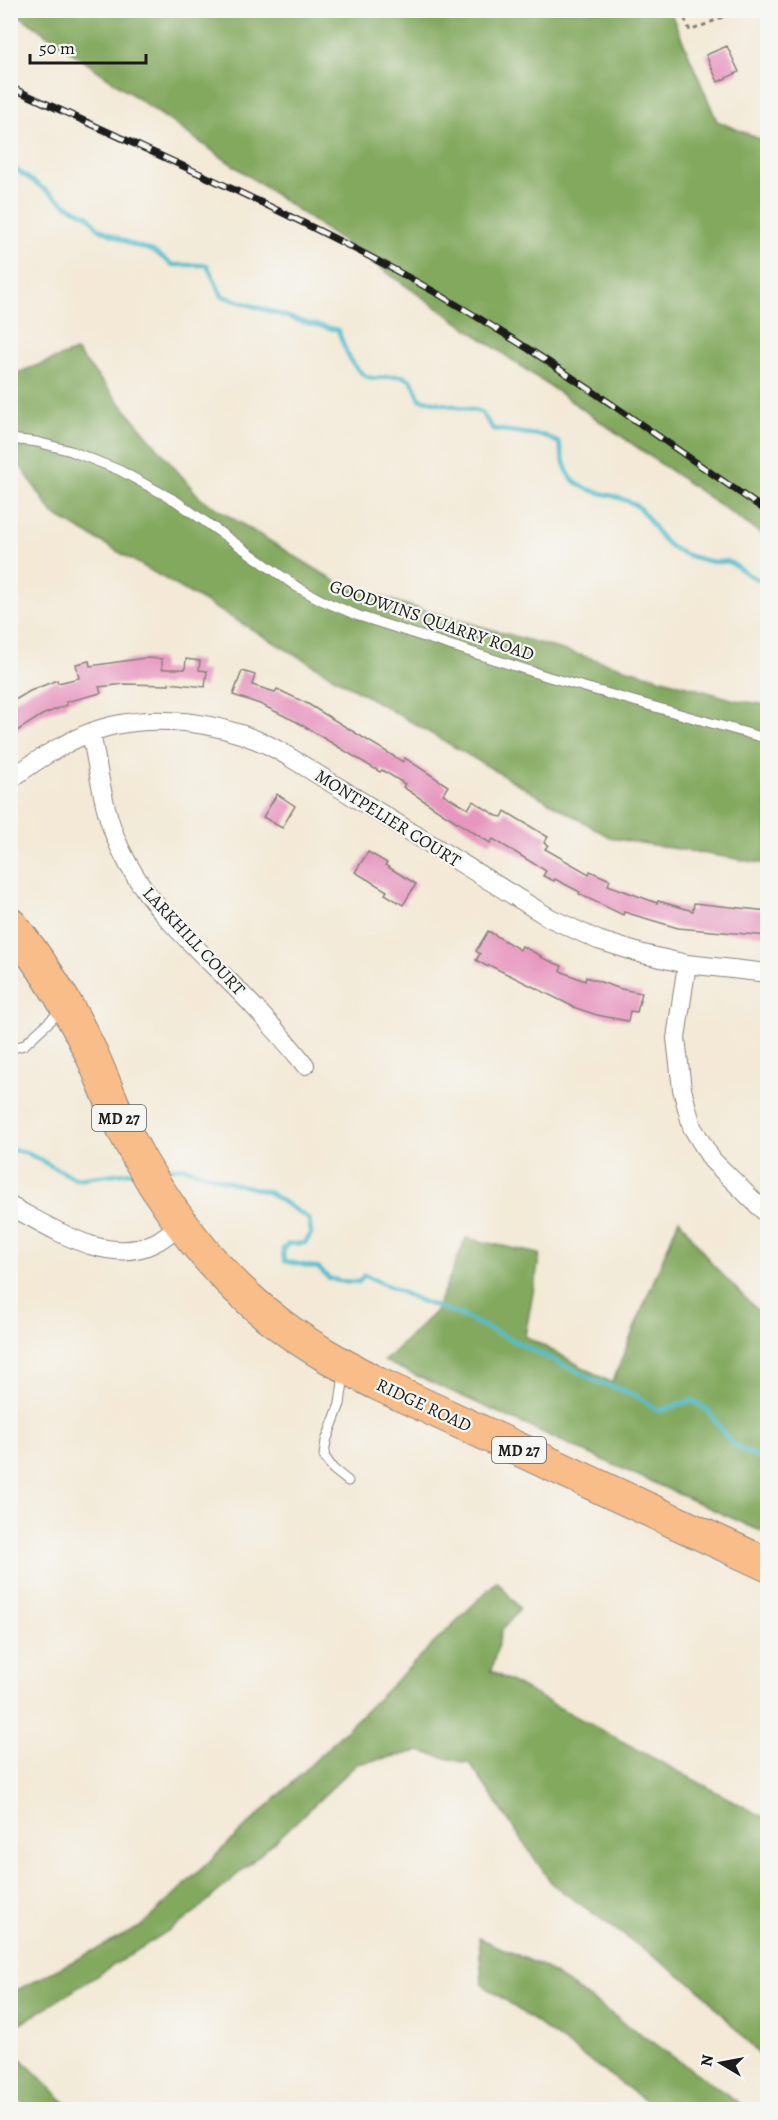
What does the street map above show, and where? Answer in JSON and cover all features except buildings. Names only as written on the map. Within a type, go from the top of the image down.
[{"type":"highway","name":"MD 27","points":[[10,924],[43,968],[67,1006],[92,1055],[124,1130],[142,1164],[181,1224]]},
{"type":"highway","name":"RIDGE ROAD","points":[[181,1224],[222,1272],[260,1308],[302,1341],[347,1368],[768,1565]]},
{"type":"street","name":"MONTPELIER COURT","points":[[10,780],[47,754],[110,726],[178,721],[207,725],[260,741],[291,758],[550,918],[598,940],[687,964],[768,973]]},
{"type":"street","name":"LARKHILL COURT","points":[[91,733],[107,811],[119,847],[135,877],[153,902],[275,1027],[305,1065]]},
{"type":"street","points":[[687,964],[676,1038],[682,1089],[692,1127],[712,1160],[767,1214]]},
{"type":"street","points":[[10,1206],[67,1235],[106,1249],[138,1249],[154,1243],[181,1224]]},
{"type":"lane","name":"GOODWINS QUARRY ROAD","points":[[10,439],[37,442],[71,451],[119,470],[176,501],[297,587],[359,616],[539,674],[768,739]]},
{"type":"lane","points":[[10,1049],[24,1045],[67,1006]]},
{"type":"lane","points":[[347,1368],[343,1378],[340,1404],[326,1441],[324,1456],[333,1469],[348,1481]]},
{"type":"path","points":[[681,10],[690,31],[739,10]]},
{"type":"green space","points":[[11,10],[670,11],[717,121],[767,142],[767,538]]},
{"type":"green space","points":[[76,351],[201,499],[345,587],[735,700],[767,705],[767,864],[611,838],[53,514],[11,452],[11,375]]},
{"type":"green space","points":[[679,1219],[712,1264],[767,1320],[767,1534],[384,1361],[435,1312],[466,1238],[540,1254],[525,1336],[612,1383]]},
{"type":"green space","points":[[497,1581],[520,1609],[502,1630],[491,1671],[767,1819],[767,2063],[699,1989],[552,1884],[470,1764],[419,1751],[357,1764],[282,1835],[187,1919],[11,2030],[11,1993],[140,1927],[289,1786]]},
{"type":"green space","points":[[479,1938],[544,1967],[748,2109],[657,2109],[482,1984]]},
{"type":"green space","points":[[10,2049],[72,2109],[32,2109],[11,2095]]},
{"type":"waterway","points":[[10,163],[70,207],[89,216],[98,228],[131,244],[153,251],[173,265],[207,265],[222,296],[307,323],[338,330],[351,359],[363,374],[375,378],[394,376],[406,378],[412,382],[420,399],[481,412],[493,429],[545,436],[559,443],[566,468],[574,481],[589,489],[631,502],[647,516],[671,547],[698,558],[714,562],[727,561],[752,576],[768,582]]},
{"type":"waterway","points":[[10,1149],[25,1152],[76,1179],[132,1172]]},
{"type":"waterway","points":[[164,1169],[184,1167],[268,1192],[309,1219],[311,1234],[305,1243],[288,1244],[283,1249],[284,1261],[318,1268],[329,1278],[339,1281],[359,1282],[364,1275],[423,1302],[460,1315],[594,1380],[637,1396],[659,1411],[693,1400],[708,1411],[731,1443],[768,1464]]},
{"type":"railway","points":[[10,87],[266,205],[415,281],[550,363],[768,512]]}]
